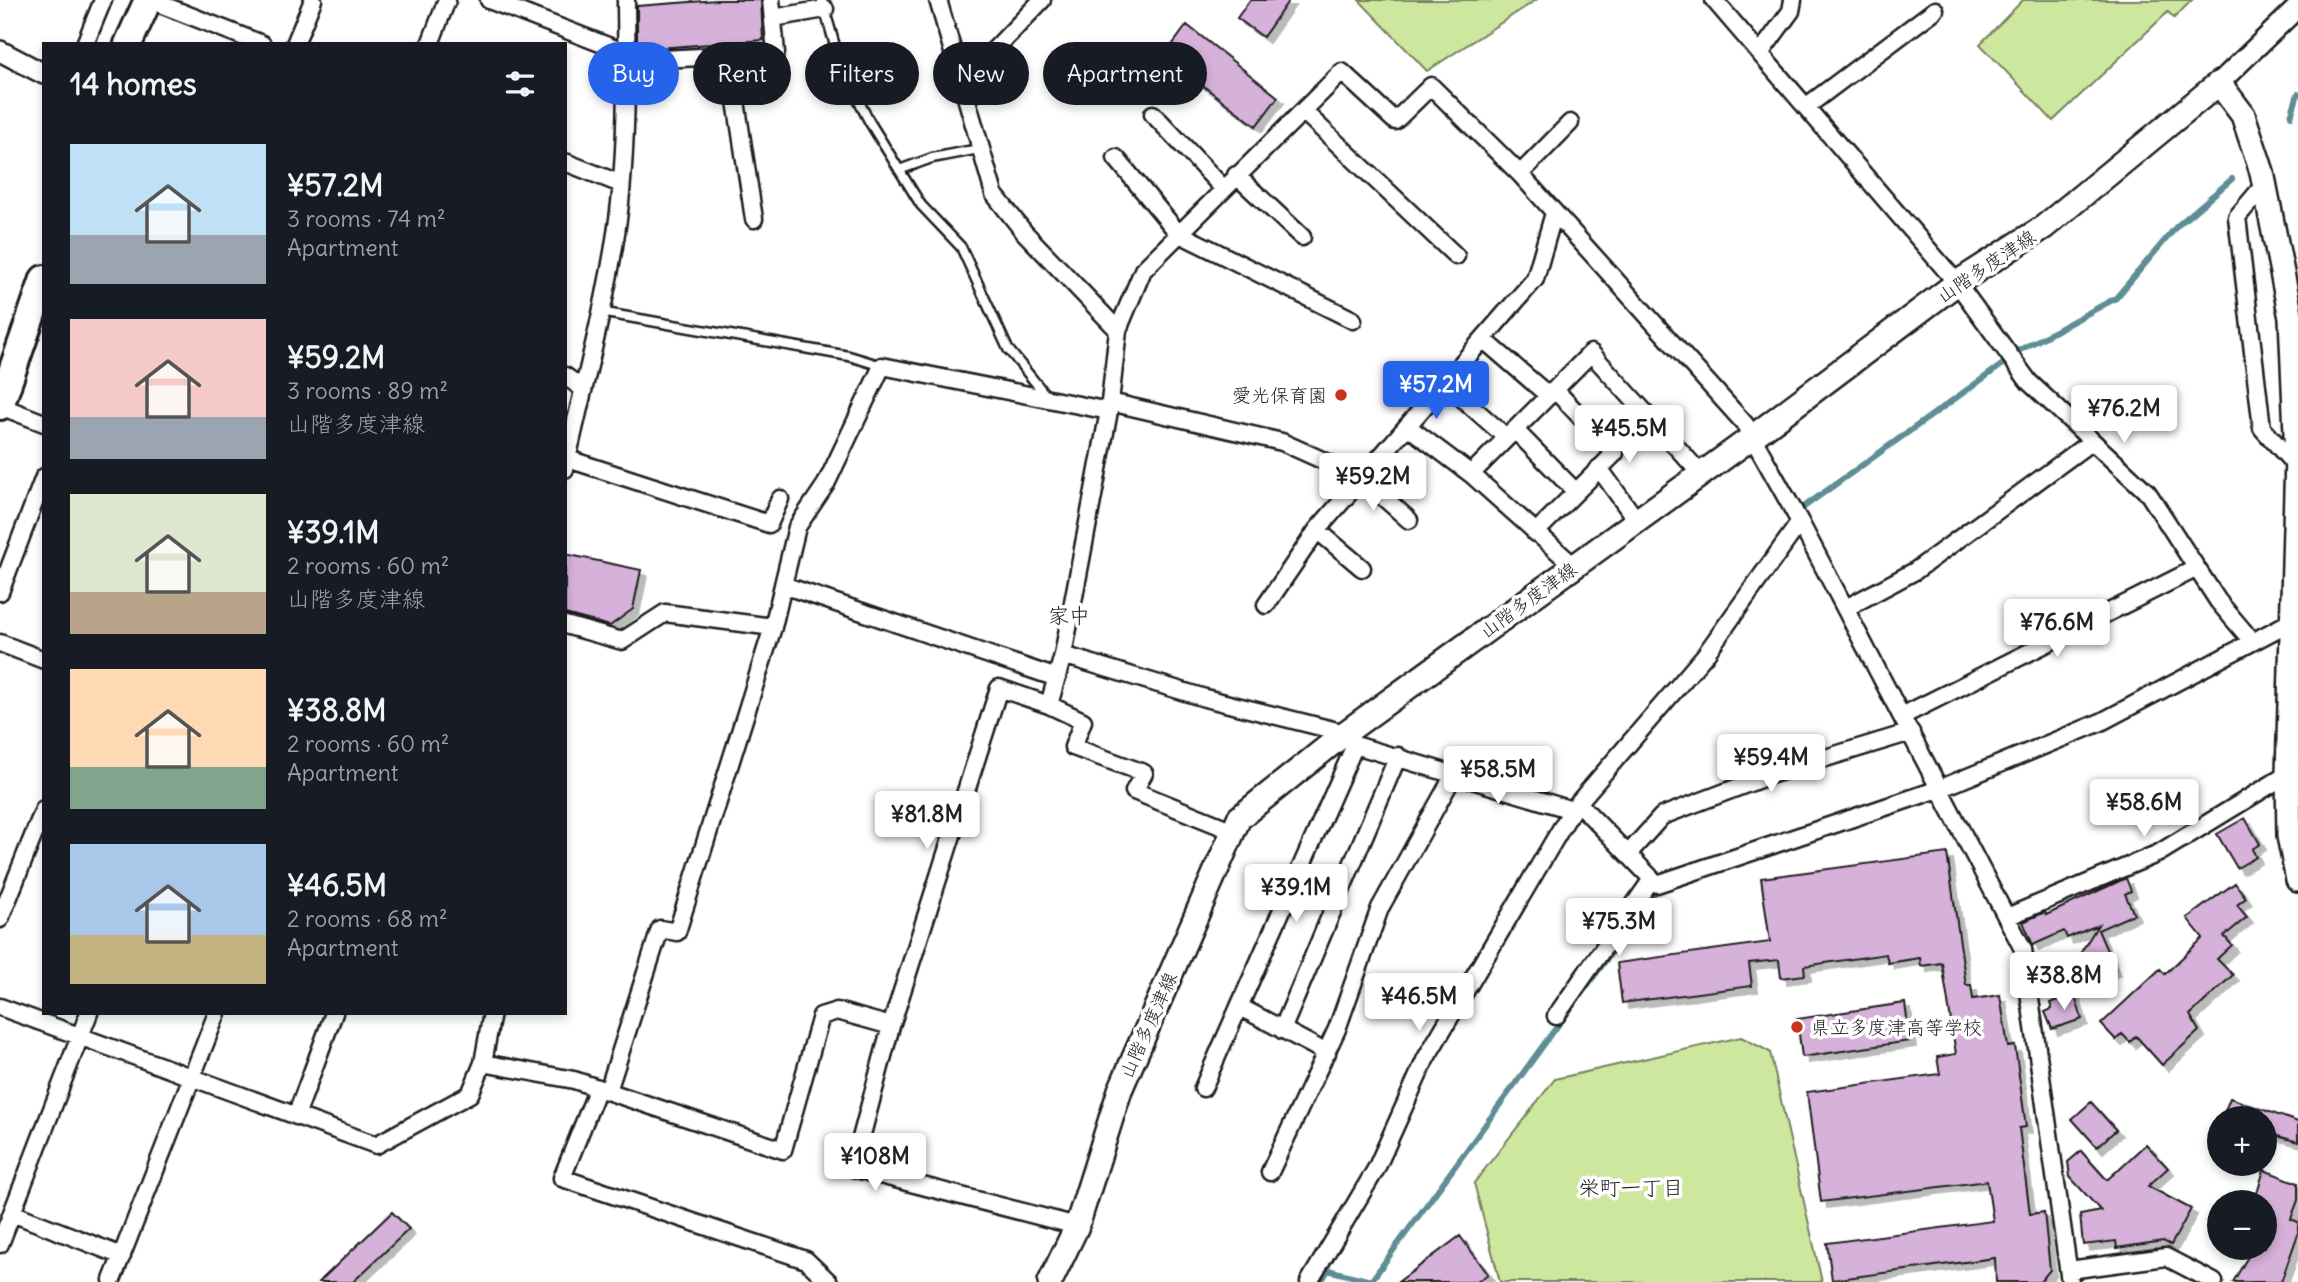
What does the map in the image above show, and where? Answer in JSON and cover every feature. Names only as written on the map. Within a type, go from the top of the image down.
[{"type":"main road","points":[[129,42],[149,0]]},
{"type":"main road","points":[[2220,83],[2243,115],[2264,185],[2291,318],[2296,466],[2288,774],[2289,836],[2298,880]]},
{"type":"main road","name":"山階多度津線","points":[[1050,1282],[1077,1226],[1120,1090],[1239,818],[1269,791],[1350,739],[1574,566],[1751,438],[1956,283],[2044,227],[2220,83]]},
{"type":"main road","points":[[0,406],[42,285]]},
{"type":"street","points":[[86,42],[103,0]]},
{"type":"street","points":[[149,0],[257,42]]},
{"type":"street","points":[[296,42],[313,0]]},
{"type":"street","points":[[431,42],[447,0]]},
{"type":"street","points":[[489,0],[568,38],[588,43]]},
{"type":"street","points":[[626,0],[627,42]]},
{"type":"street","points":[[771,0],[775,42]]},
{"type":"street","points":[[939,0],[949,42]]},
{"type":"street","points":[[1002,42],[1042,0]]},
{"type":"street","points":[[1714,0],[1956,283],[2029,382],[2148,493],[2195,569],[2251,640]]},
{"type":"street","points":[[1761,52],[1791,11],[1793,0]]},
{"type":"street","points":[[773,18],[823,4]]},
{"type":"street","points":[[2220,83],[2298,7]]},
{"type":"street","points":[[1807,106],[1935,10]]},
{"type":"street","points":[[0,51],[42,73]]},
{"type":"street","points":[[1049,705],[1063,655],[1109,406],[1118,330],[1143,270],[1342,72],[1395,121],[1431,86],[1520,174],[1745,424],[1800,522],[2023,950],[2070,1276],[2166,1257],[2214,1282]]},
{"type":"street","points":[[567,459],[600,312],[621,184],[625,105]]},
{"type":"street","points":[[737,105],[754,219]]},
{"type":"street","points":[[966,105],[994,194],[1024,232],[1118,330]]},
{"type":"street","points":[[1303,111],[1455,256]]},
{"type":"street","points":[[1153,114],[1223,188]]},
{"type":"street","points":[[1520,174],[1570,123]]},
{"type":"street","points":[[1116,158],[1178,233],[1353,320]]},
{"type":"street","points":[[567,163],[621,184]]},
{"type":"street","points":[[1236,175],[1302,237]]},
{"type":"street","points":[[2264,185],[2237,217],[2262,428],[2296,466]]},
{"type":"street","points":[[1266,605],[1317,530],[1535,279],[1554,213]]},
{"type":"street","points":[[1483,339],[1552,393],[1615,453],[1535,533]]},
{"type":"street","points":[[1471,474],[1591,353],[1701,474]]},
{"type":"street","points":[[829,1282],[806,1260],[562,1178],[603,1089],[660,929],[677,932],[773,627],[797,527],[826,484],[882,366],[1049,399],[1109,406],[1282,442],[1362,478],[1409,520]]},
{"type":"street","points":[[567,377],[582,388]]},
{"type":"street","points":[[1445,383],[1511,434],[1576,492]]},
{"type":"street","points":[[0,406],[42,422]]},
{"type":"street","points":[[1407,426],[1471,474],[1574,566]]},
{"type":"street","points":[[1846,608],[1915,571],[2092,440]]},
{"type":"street","points":[[567,464],[769,524],[780,499]]},
{"type":"street","points":[[1599,468],[1637,521]]},
{"type":"street","points":[[0,592],[42,482]]},
{"type":"street","points":[[1309,1282],[1376,1169],[1426,1058],[1575,806],[1705,654],[1800,522]]},
{"type":"street","points":[[1317,530],[1362,568]]},
{"type":"street","points":[[1902,716],[2195,569]]},
{"type":"street","points":[[783,585],[1057,678]]},
{"type":"street","points":[[567,626],[622,641],[665,613],[773,627]]},
{"type":"street","points":[[1063,655],[1350,739],[1455,773],[1575,806],[1629,854],[1657,884],[1939,789],[2101,722],[2251,640],[2292,621]]},
{"type":"street","points":[[0,643],[42,659]]},
{"type":"street","points":[[1077,1226],[853,1168],[891,1026],[999,688],[1049,705],[1083,721],[1073,747],[1144,773],[1134,791],[1233,831]]},
{"type":"street","points":[[1629,854],[1662,816],[1773,774],[1911,732]]},
{"type":"street","points":[[1203,1088],[1240,1007],[1350,739]]},
{"type":"street","points":[[1282,1030],[1398,756]]},
{"type":"street","points":[[1270,1172],[1327,1053],[1380,908],[1455,773]]},
{"type":"street","points":[[2007,917],[2159,853],[2288,774]]},
{"type":"street","points":[[0,919],[42,814]]},
{"type":"street","points":[[1556,1016],[1653,879]]},
{"type":"street","points":[[0,1007],[376,1145],[470,1094],[483,1063],[492,1015]]},
{"type":"street","points":[[1240,1007],[1327,1053]]},
{"type":"street","points":[[483,1063],[603,1089],[783,1150],[821,1016],[837,1011],[891,1026]]},
{"type":"street","points":[[0,1244],[88,1015]]},
{"type":"street","points":[[112,1280],[217,1015]]},
{"type":"street","points":[[296,1115],[333,1015]]},
{"type":"street","points":[[12,1213],[122,1256]]},
{"type":"lane","points":[[823,4],[841,67],[899,170],[921,205],[961,247],[1008,349],[1049,399]]},
{"type":"lane","points":[[899,170],[932,158],[979,149]]},
{"type":"lane","points":[[600,312],[849,356],[882,366]]},
{"type":"green space","points":[[1359,0],[1536,0],[1427,71]]},
{"type":"green space","points":[[2023,0],[2192,0],[2174,18],[2168,12],[2053,121],[1980,44]]},
{"type":"green space","points":[[1741,1037],[1770,1052],[1822,1282],[1500,1282],[1474,1183],[1555,1079]]},
{"type":"building","points":[[717,0],[761,0],[763,40],[693,42],[693,45],[679,46],[679,42],[637,42],[637,6]]},
{"type":"building","points":[[1250,0],[1289,0],[1263,37],[1237,18]]},
{"type":"building","points":[[1187,25],[1278,97],[1256,126],[1207,89],[1207,42],[1174,42]]},
{"type":"building","points":[[567,554],[641,570],[633,609],[610,626],[567,615]]},
{"type":"building","points":[[2245,818],[2260,844],[2252,849],[2256,857],[2237,868],[2217,834]]},
{"type":"building","points":[[1947,853],[1966,985],[1971,985],[1973,999],[2000,995],[2008,1047],[2015,1046],[2026,1127],[2019,1128],[2030,1214],[2044,1212],[2050,1270],[2040,1282],[1996,1282],[1995,1258],[1832,1280],[1827,1243],[1993,1221],[1987,1181],[1821,1202],[1807,1092],[1940,1074],[1937,1057],[1956,1054],[1942,963],[1921,966],[1920,958],[1888,963],[1886,954],[1804,966],[1805,975],[1781,978],[1779,960],[1749,963],[1752,986],[1622,1003],[1617,963],[1770,942],[1761,878]]},
{"type":"building","points":[[2126,878],[2131,891],[2125,894],[2134,914],[2098,930],[2115,969],[2081,983],[2073,965],[2098,925],[2067,938],[2064,931],[2033,945],[2023,922],[2045,912],[2046,915]]},
{"type":"building","points":[[2235,883],[2246,898],[2237,905],[2247,917],[2224,936],[2232,945],[2217,959],[2233,975],[2190,1015],[2199,1031],[2162,1065],[2136,1036],[2130,1042],[2122,1034],[2116,1040],[2101,1024],[2160,969],[2165,974],[2203,938],[2187,918]]},
{"type":"building","points":[[2074,993],[2082,1019],[2052,1029],[2045,1012],[2052,1009],[2050,1003]]},
{"type":"building","points":[[1905,1003],[1910,1041],[1802,1057],[1797,1019]]},
{"type":"building","points":[[2230,1098],[2253,1106],[2227,1106]]},
{"type":"building","points":[[2091,1102],[2116,1130],[2097,1147],[2072,1119]]},
{"type":"building","points":[[2277,1115],[2298,1122],[2298,1142],[2277,1136]]},
{"type":"building","points":[[2146,1144],[2168,1168],[2148,1186],[2191,1209],[2171,1245],[2163,1241],[2117,1248],[2116,1241],[2083,1245],[2080,1215],[2101,1211],[2070,1177],[2068,1162],[2081,1151],[2107,1180]]},
{"type":"building","points":[[2277,1175],[2298,1183],[2298,1200],[2291,1219],[2298,1222],[2298,1234],[2281,1282],[2233,1282],[2246,1260],[2277,1260],[2277,1190],[2258,1190],[2262,1176]]},
{"type":"building","points":[[392,1212],[409,1229],[353,1282],[319,1282]]},
{"type":"building","points":[[1460,1236],[1488,1274],[1477,1282],[1398,1282]]},
{"type":"waterway","points":[[2291,116],[2298,94]]},
{"type":"waterway","points":[[2018,351],[2116,298],[2177,226],[2232,179]]},
{"type":"waterway","points":[[1801,509],[2006,362]]},
{"type":"waterway","points":[[1579,997],[1654,894]]},
{"type":"waterway","points":[[1321,1282],[1328,1270],[1371,1281],[1564,1017]]},
{"type":"place","name":"愛光保育園","points":[[1341,395]]},
{"type":"place","name":"県立多度津高等学校","points":[[1797,1027]]},
{"type":"district","name":"家中","points":[[1069,616]]},
{"type":"district","name":"栄町一丁目","points":[[1631,1188]]}]
